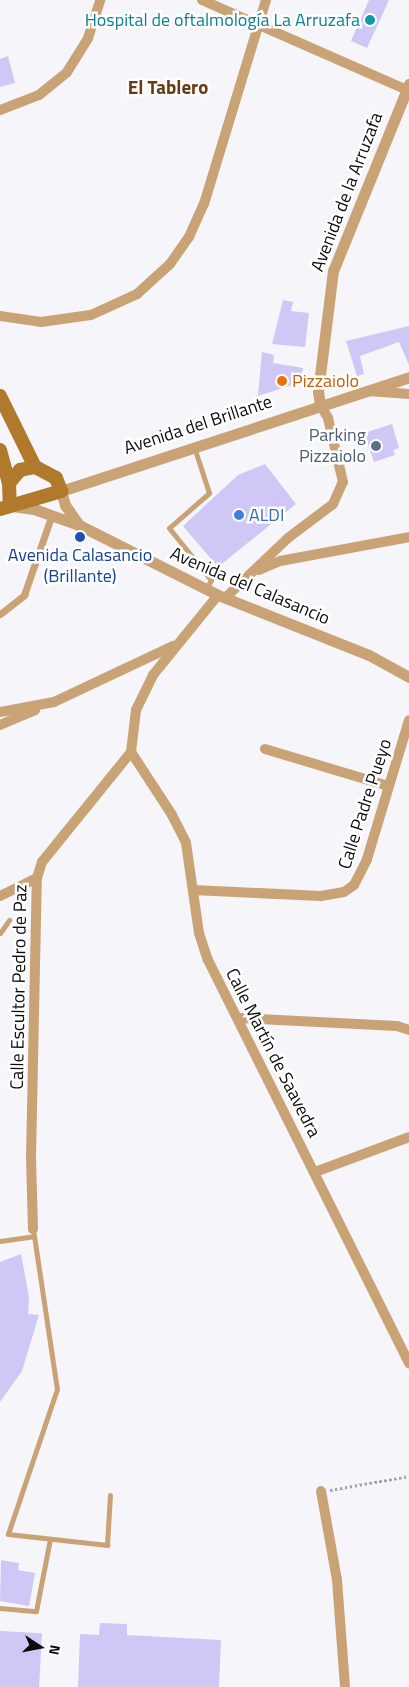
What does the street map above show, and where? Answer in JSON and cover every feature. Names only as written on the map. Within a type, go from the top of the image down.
[{"type":"main road","points":[[0,396],[35,467],[56,478],[61,491]]},
{"type":"main road","points":[[0,450],[5,508]]},
{"type":"main road","points":[[4,482],[20,470],[35,467]]},
{"type":"main road","name":"Avenida del Brillante","points":[[5,508],[61,491]]},
{"type":"street","points":[[0,110],[39,95],[67,72],[88,38],[100,0]]},
{"type":"street","points":[[202,0],[408,87]]},
{"type":"street","points":[[0,316],[41,322],[91,315],[136,294],[170,264],[189,237],[204,204],[266,0]]},
{"type":"street","name":"Avenida de la Arruzafa","points":[[320,404],[318,391],[333,271],[408,87]]},
{"type":"street","name":"Avenida del Brillante","points":[[61,491],[320,404],[409,377]]},
{"type":"street","points":[[365,391],[409,394]]},
{"type":"street","points":[[132,752],[136,710],[143,692],[176,644],[222,596],[255,572],[288,538],[333,504],[343,482],[328,418],[320,404]]},
{"type":"street","name":"Avenida del Calasancio","points":[[61,491],[65,505],[79,525]]},
{"type":"street","name":"Avenida del Calasancio","points":[[5,508],[34,509],[51,517],[79,525],[206,589],[369,655],[409,678]]},
{"type":"street","points":[[0,614],[24,594],[51,517]]},
{"type":"street","points":[[255,572],[280,561],[409,537]]},
{"type":"street","points":[[0,725],[54,702],[176,644]]},
{"type":"street","points":[[0,712],[54,702]]},
{"type":"street","name":"Calle Padre Pueyo","points":[[193,890],[321,896],[344,892],[360,877],[409,720]]},
{"type":"street","points":[[265,749],[388,786]]},
{"type":"street","name":"Calle Escultor Pedro de Paz","points":[[33,1232],[31,1158],[37,878],[42,862],[132,752]]},
{"type":"street","name":"Calle Martín de Saavedra","points":[[132,752],[180,828],[189,859],[199,934],[208,960],[239,1018],[408,1362]]},
{"type":"street","points":[[0,896],[37,878]]},
{"type":"street","points":[[239,1018],[397,1026],[409,1030]]},
{"type":"street","points":[[315,1172],[409,1137]]},
{"type":"street","points":[[321,1492],[337,1580],[345,1687]]},
{"type":"lane","points":[[194,446],[209,493],[169,528],[211,580],[206,589]]},
{"type":"lane","points":[[0,933],[9,920]]},
{"type":"lane","points":[[0,1240],[33,1232],[57,1388],[8,1534]]},
{"type":"lane","points":[[0,1235],[10,1239]]},
{"type":"lane","points":[[0,1532],[107,1545],[110,1495]]},
{"type":"lane","points":[[0,1608],[36,1611],[50,1539]]},
{"type":"path","points":[[321,1492],[409,1476]]},
{"type":"building","name":"Hospital de oftalmología La Arruzafa","points":[[369,0],[389,0],[367,48],[351,41]]},
{"type":"building","points":[[8,56],[15,83],[0,87],[0,59]]},
{"type":"building","points":[[283,300],[293,302],[291,311],[309,313],[305,347],[272,344]]},
{"type":"building","points":[[409,326],[409,365],[399,342],[360,356],[364,374],[357,376],[346,341]]},
{"type":"building","points":[[262,352],[274,355],[273,363],[303,368],[301,382],[258,396]]},
{"type":"building","points":[[392,424],[399,448],[393,450],[395,455],[374,462],[364,433]]},
{"type":"building","name":"ALDI","points":[[265,464],[296,504],[218,567],[183,526],[238,475]]},
{"type":"building","points":[[21,1254],[29,1297],[28,1314],[39,1315],[22,1371],[0,1402],[0,1262]]},
{"type":"building","points":[[1,1560],[19,1563],[18,1570],[35,1573],[29,1606],[0,1601]]},
{"type":"building","points":[[100,1623],[127,1624],[127,1635],[221,1640],[219,1687],[78,1687],[80,1634],[99,1635]]},
{"type":"building","points":[[0,1631],[42,1633],[39,1687],[0,1687]]},
{"type":"place","name":"Hospital de oftalmología La Arruzafa","points":[[370,20]]},
{"type":"place","name":"Pizzaiolo","points":[[282,381]]},
{"type":"place","name":"Parking Pizzaiolo","points":[[376,446]]},
{"type":"place","name":"ALDI","points":[[239,515]]},
{"type":"place","name":"Avenida Calasancio (Brillante)","points":[[80,537]]},
{"type":"district","name":"El Tablero","points":[[168,87]]}]
